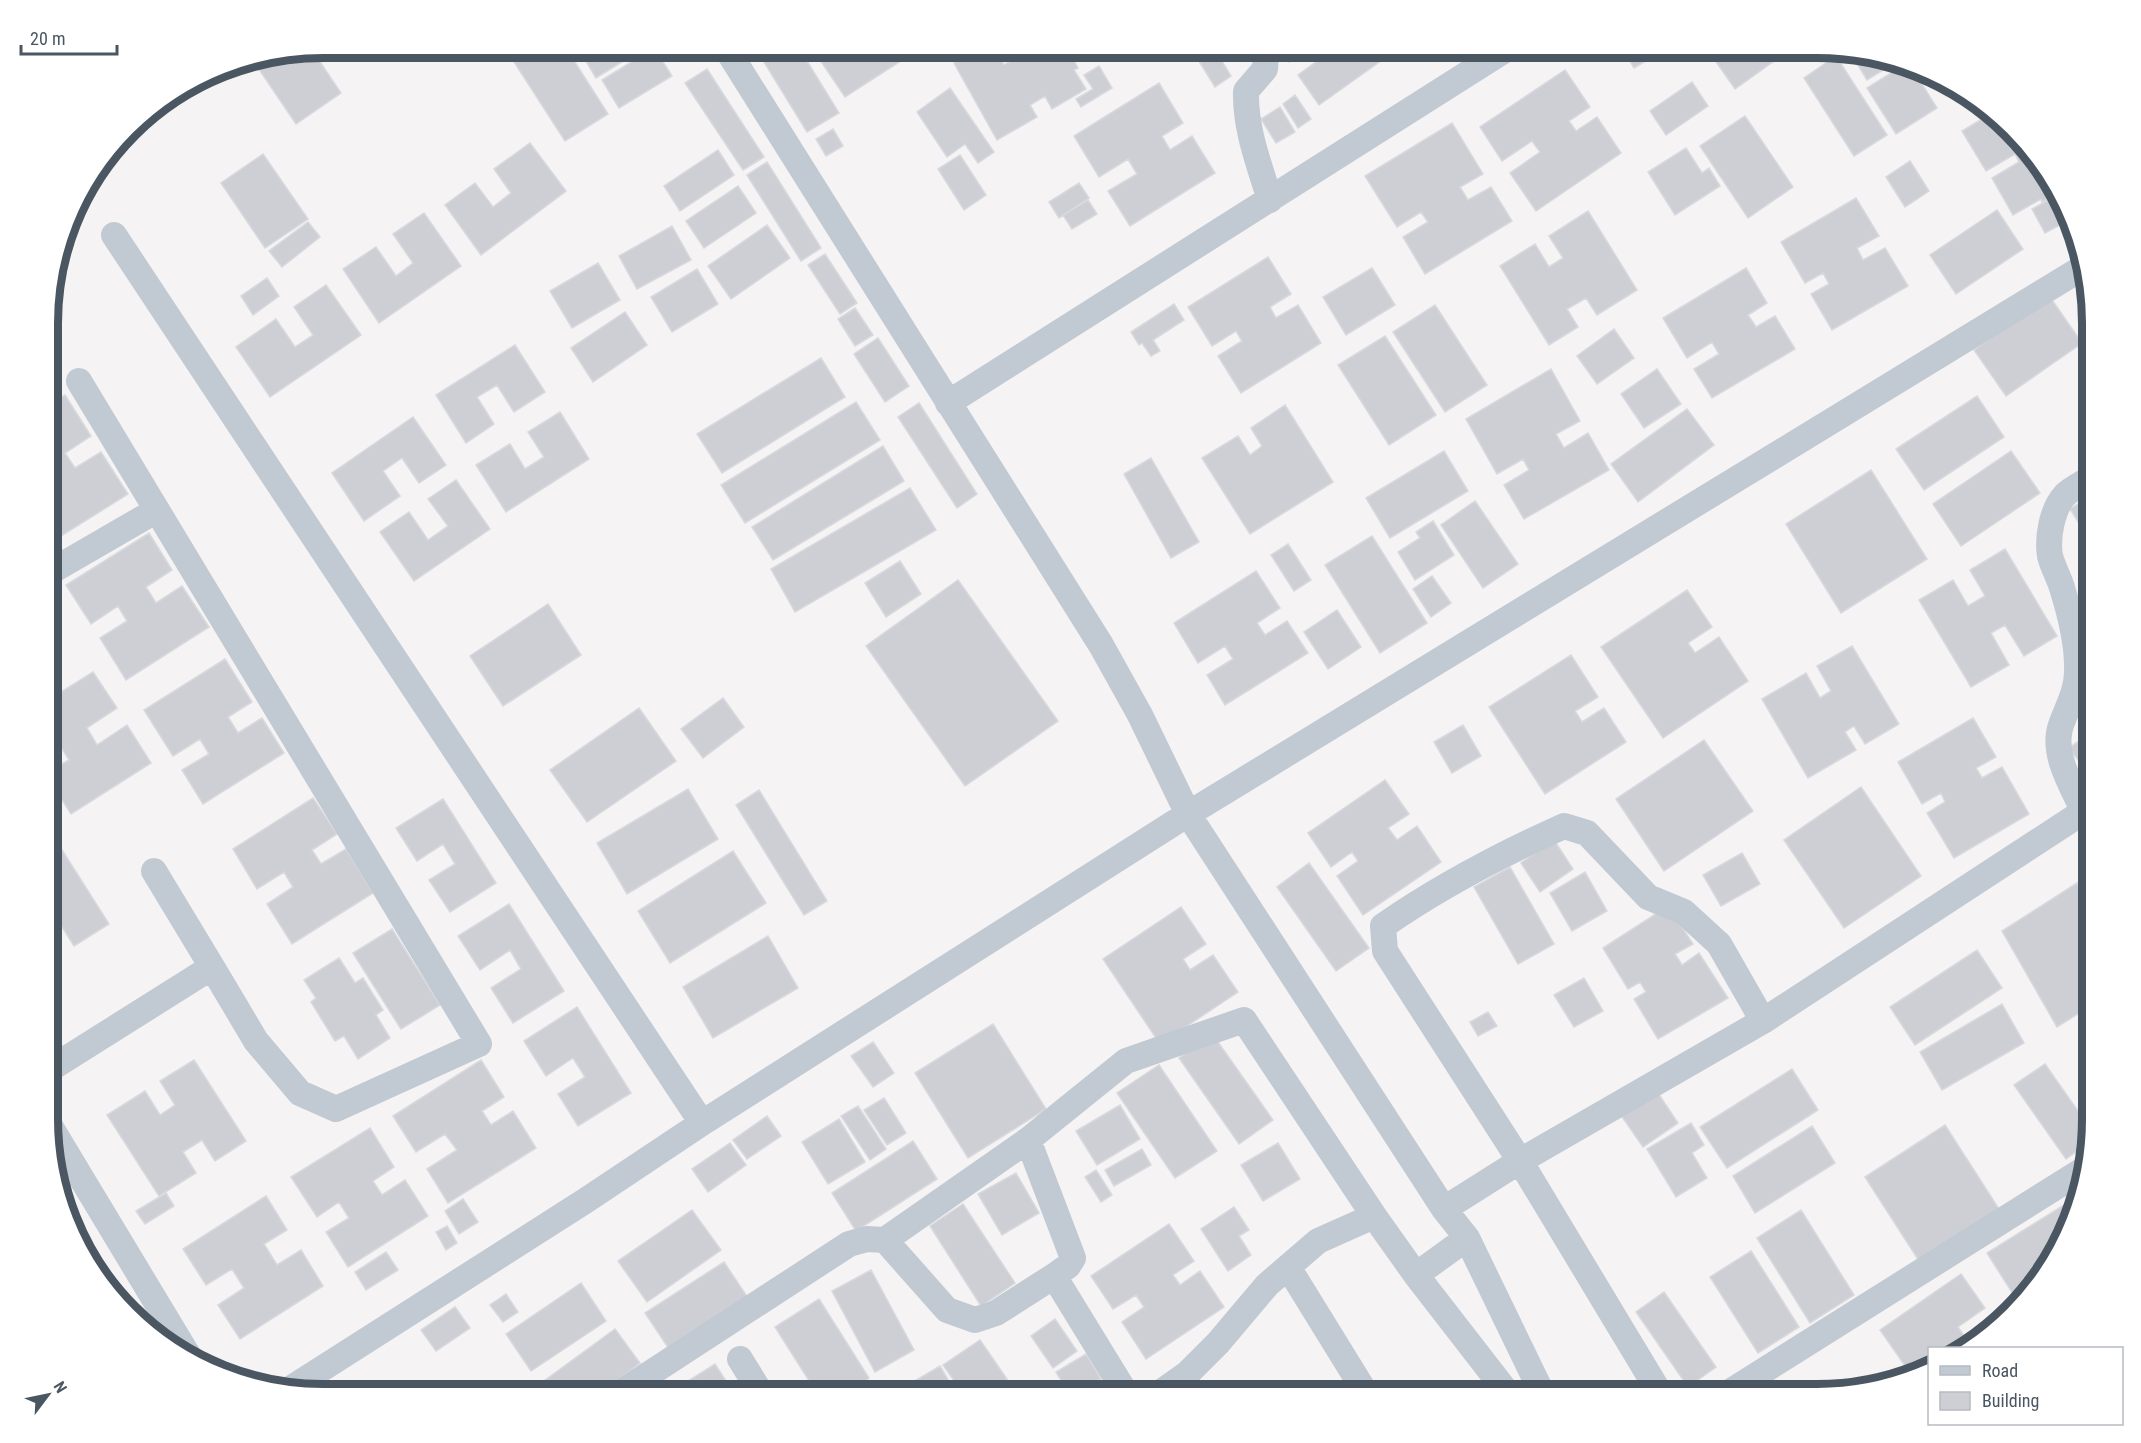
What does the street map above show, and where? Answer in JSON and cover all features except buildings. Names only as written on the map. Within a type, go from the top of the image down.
[{"type":"street","points":[[732,58],[1101,645],[1140,715],[1188,814],[1444,1209],[1467,1238],[1538,1384]]},
{"type":"street","points":[[1264,58],[1265,69],[1246,91],[1246,110],[1249,132],[1270,200]]},
{"type":"street","points":[[948,403],[1492,58]]},
{"type":"street","points":[[114,235],[702,1123]]},
{"type":"street","points":[[299,1383],[585,1201],[702,1123],[1188,814],[2077,271]]},
{"type":"street","points":[[79,381],[479,1044],[336,1109],[300,1093],[256,1041],[154,871]]},
{"type":"street","points":[[2082,484],[2066,494],[2057,508],[2050,540],[2050,556],[2063,590],[2073,631],[2077,672],[2074,690],[2058,735],[2058,744],[2062,763],[2082,798]]},
{"type":"street","points":[[58,567],[156,510]]},
{"type":"street","points":[[1444,1209],[1520,1161],[1763,1021],[2082,813]]},
{"type":"street","points":[[1654,1384],[1520,1161],[1385,951],[1383,926],[1417,902],[1564,826],[1587,833],[1648,897],[1684,912],[1719,944],[1763,1021]]},
{"type":"street","points":[[58,1064],[212,967]]},
{"type":"street","points":[[634,1384],[849,1244],[867,1239],[885,1240],[1028,1140],[1126,1061],[1244,1020],[1374,1216],[1416,1275],[1500,1384]]},
{"type":"street","points":[[885,1240],[947,1310],[975,1320],[996,1313],[1054,1276],[1068,1266],[1073,1258],[1028,1140]]},
{"type":"street","points":[[60,1142],[181,1343]]},
{"type":"street","points":[[1742,1384],[2077,1173]]},
{"type":"street","points":[[1172,1384],[1188,1373],[1218,1343],[1267,1285],[1318,1241],[1374,1216]]},
{"type":"street","points":[[1416,1275],[1467,1238]]},
{"type":"street","points":[[1288,1267],[1360,1384]]},
{"type":"street","points":[[1054,1276],[1120,1384]]},
{"type":"street","points":[[740,1359],[755,1384]]}]
